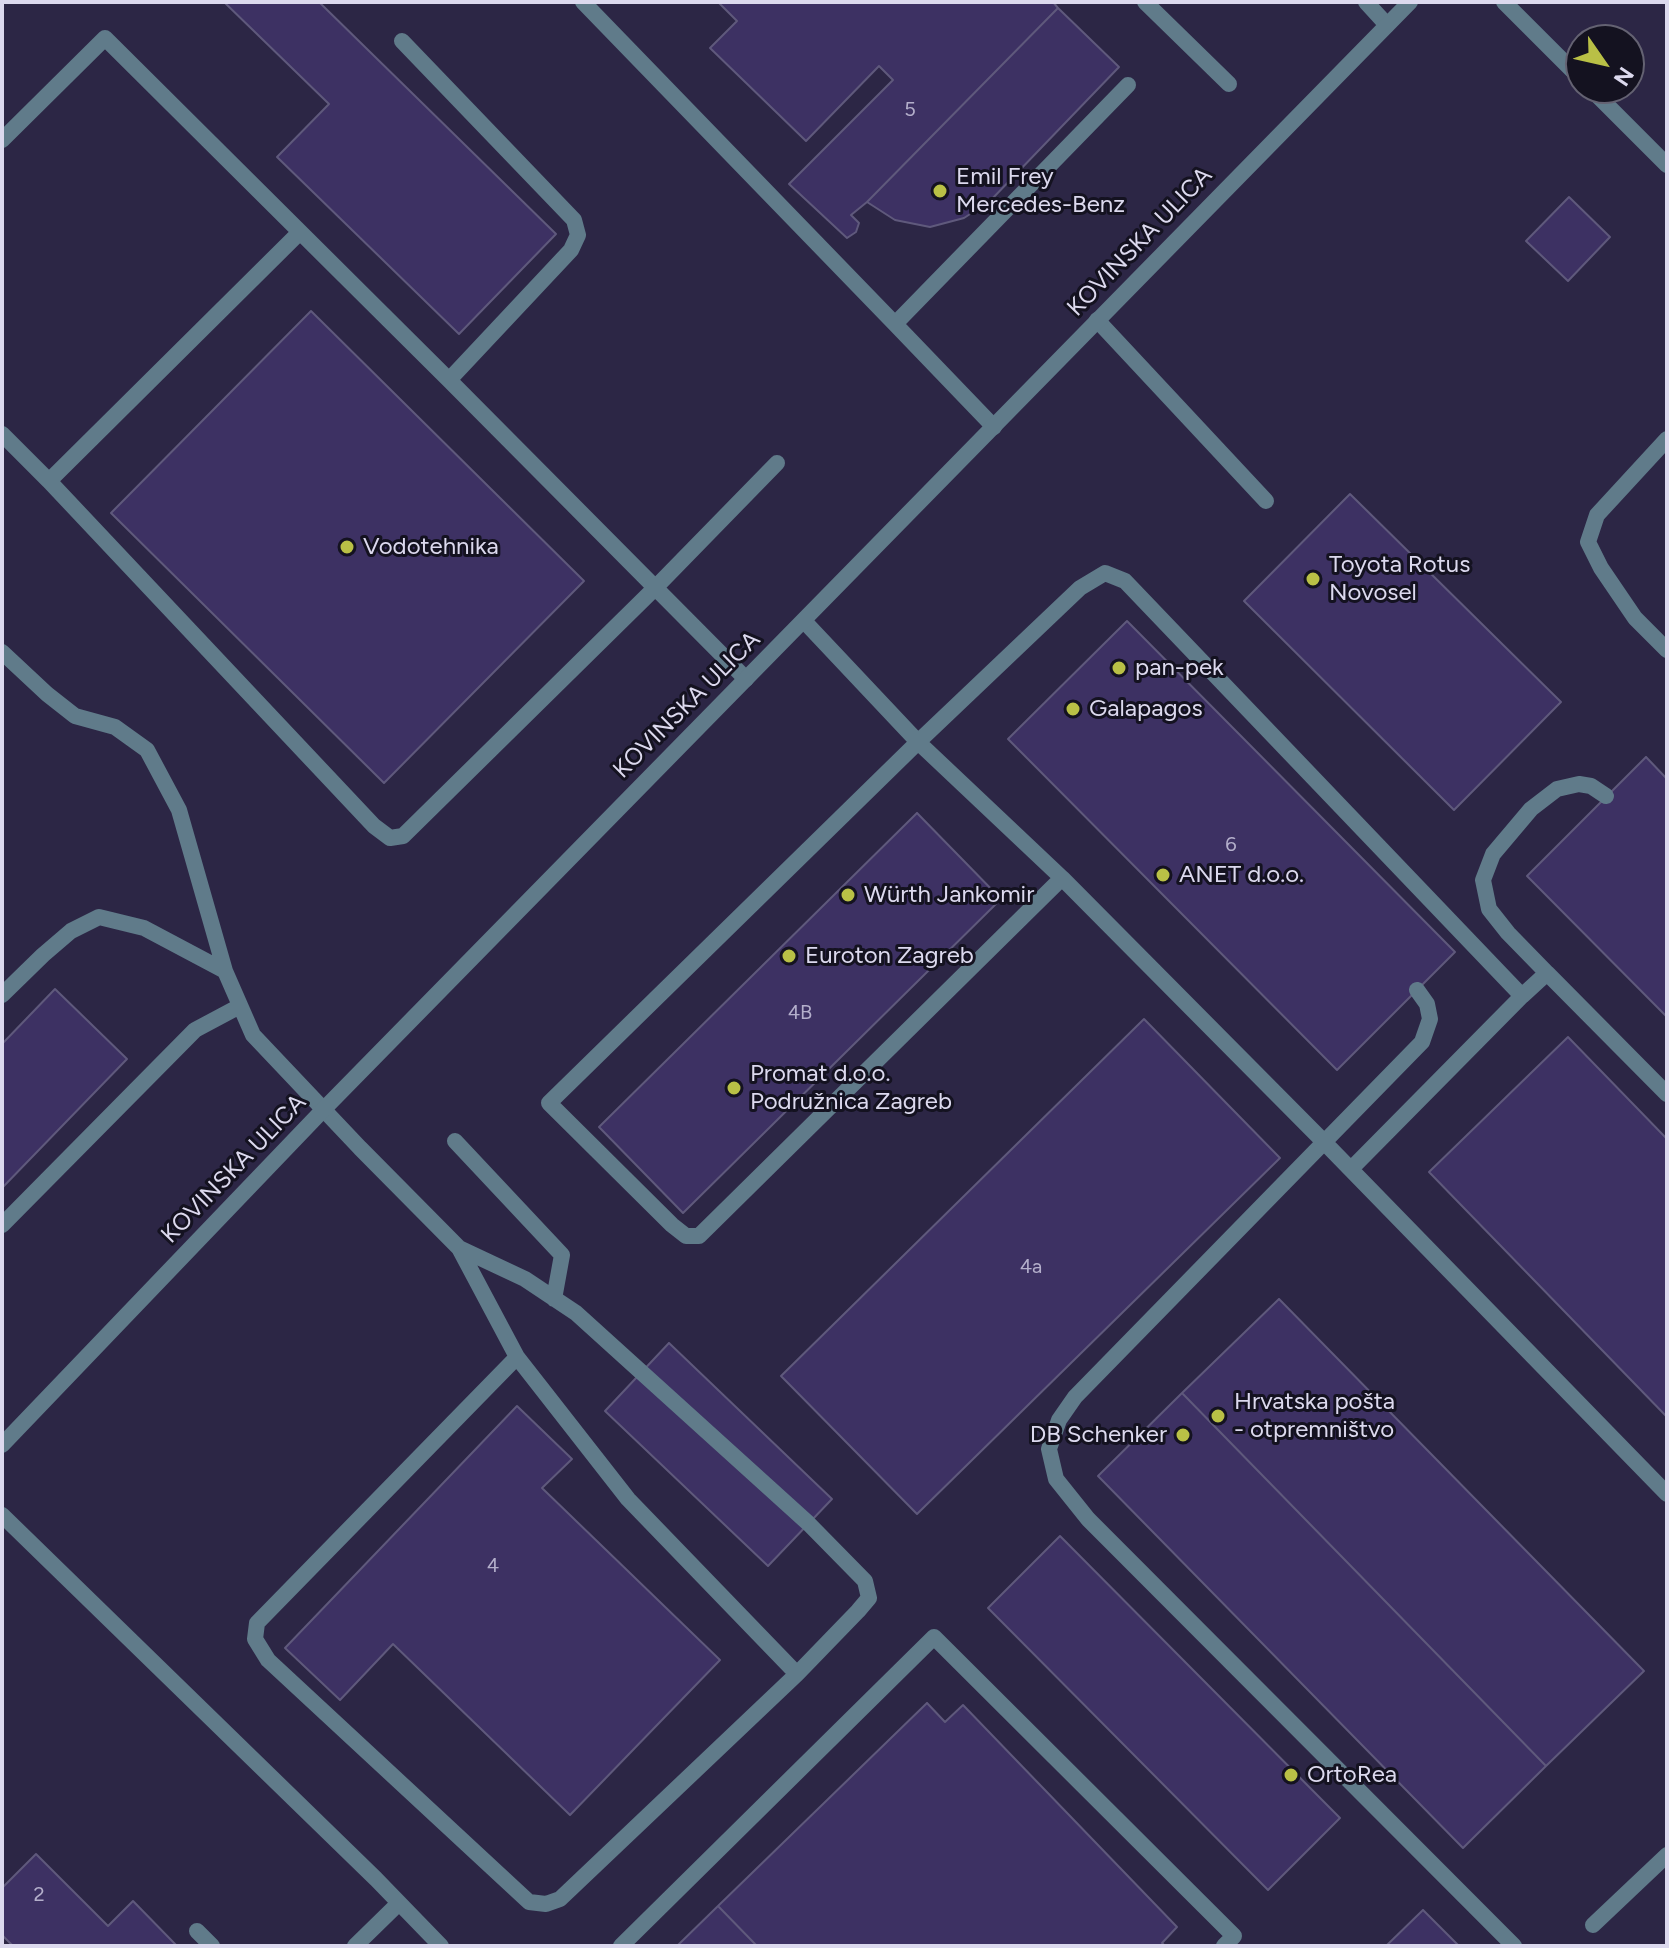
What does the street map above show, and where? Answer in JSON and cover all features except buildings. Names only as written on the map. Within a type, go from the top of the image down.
[{"type":"street","points":[[583,2],[994,427]]},
{"type":"street","points":[[1145,2],[1229,84]]},
{"type":"street","points":[[1366,2],[1387,25]]},
{"type":"street","name":"KOVINSKA ULICA","points":[[2,1445],[323,1110],[1410,2]]},
{"type":"street","points":[[1504,2],[1565,63]]},
{"type":"street","points":[[2,140],[105,38],[746,679]]},
{"type":"street","points":[[402,41],[574,220],[578,235],[571,250],[449,380]]},
{"type":"street","points":[[895,324],[1128,85]]},
{"type":"street","points":[[1606,104],[1667,165]]},
{"type":"street","points":[[49,481],[300,232]]},
{"type":"street","points":[[1097,320],[1266,501]]},
{"type":"street","points":[[2,434],[374,826],[390,838],[403,836],[777,463]]},
{"type":"street","points":[[1667,439],[1597,515],[1588,542],[1601,568],[1635,618],[1667,650]]},
{"type":"street","points":[[1062,878],[699,1236],[686,1236],[672,1225],[549,1103],[918,742],[1080,588],[1105,573],[1125,581],[1522,996]]},
{"type":"street","points":[[804,621],[918,742],[1062,878],[1667,1494]]},
{"type":"street","points":[[2,652],[75,716],[115,727],[147,750],[179,810],[225,971],[253,1035],[459,1248],[517,1357],[628,1499],[797,1674]]},
{"type":"street","points":[[1606,796],[1591,786],[1579,784],[1557,789],[1531,809],[1493,854],[1483,880],[1489,909],[1508,933],[1667,1094]]},
{"type":"street","points":[[2,995],[71,931],[99,917],[144,928],[225,971]]},
{"type":"street","points":[[1351,1169],[1547,973]]},
{"type":"street","points":[[1417,990],[1427,1004],[1430,1019],[1422,1042],[1075,1397],[1059,1420],[1049,1449],[1056,1479],[1088,1519],[1514,1946]]},
{"type":"street","points":[[2,1225],[195,1030],[240,1006]]},
{"type":"street","points":[[455,1141],[562,1255],[554,1299]]},
{"type":"street","points":[[459,1248],[525,1279],[576,1313],[808,1523],[865,1581],[869,1598],[797,1674],[560,1899],[546,1904],[529,1902],[268,1660],[255,1639],[257,1623],[517,1357]]},
{"type":"street","points":[[2,1515],[441,1946]]},
{"type":"street","points":[[621,1946],[934,1637],[1234,1936],[1224,1946]]},
{"type":"street","points":[[1593,1925],[1667,1855]]},
{"type":"street","points":[[355,1946],[399,1903]]},
{"type":"street","points":[[197,1931],[212,1946]]},
{"type":"place","name":"Emil Frey Mercedes-Benz","points":[[940,191]]},
{"type":"place","name":"Vodotehnika","points":[[347,547]]},
{"type":"place","name":"Toyota Rotus Novosel","points":[[1313,579]]},
{"type":"place","name":"pan-pek","points":[[1119,668]]},
{"type":"place","name":"Galapagos","points":[[1073,709]]},
{"type":"place","name":"ANET d.o.o.","points":[[1163,875]]},
{"type":"place","name":"Würth Jankomir","points":[[848,895]]},
{"type":"place","name":"Euroton Zagreb","points":[[789,956]]},
{"type":"place","name":"Promat d.o.o. Podružnica Zagreb","points":[[734,1088]]},
{"type":"place","name":"Hrvatska pošta - otpremništvo","points":[[1218,1416]]},
{"type":"place","name":"DB Schenker","points":[[1183,1435]]},
{"type":"place","name":"OrtoRea","points":[[1291,1775]]}]
